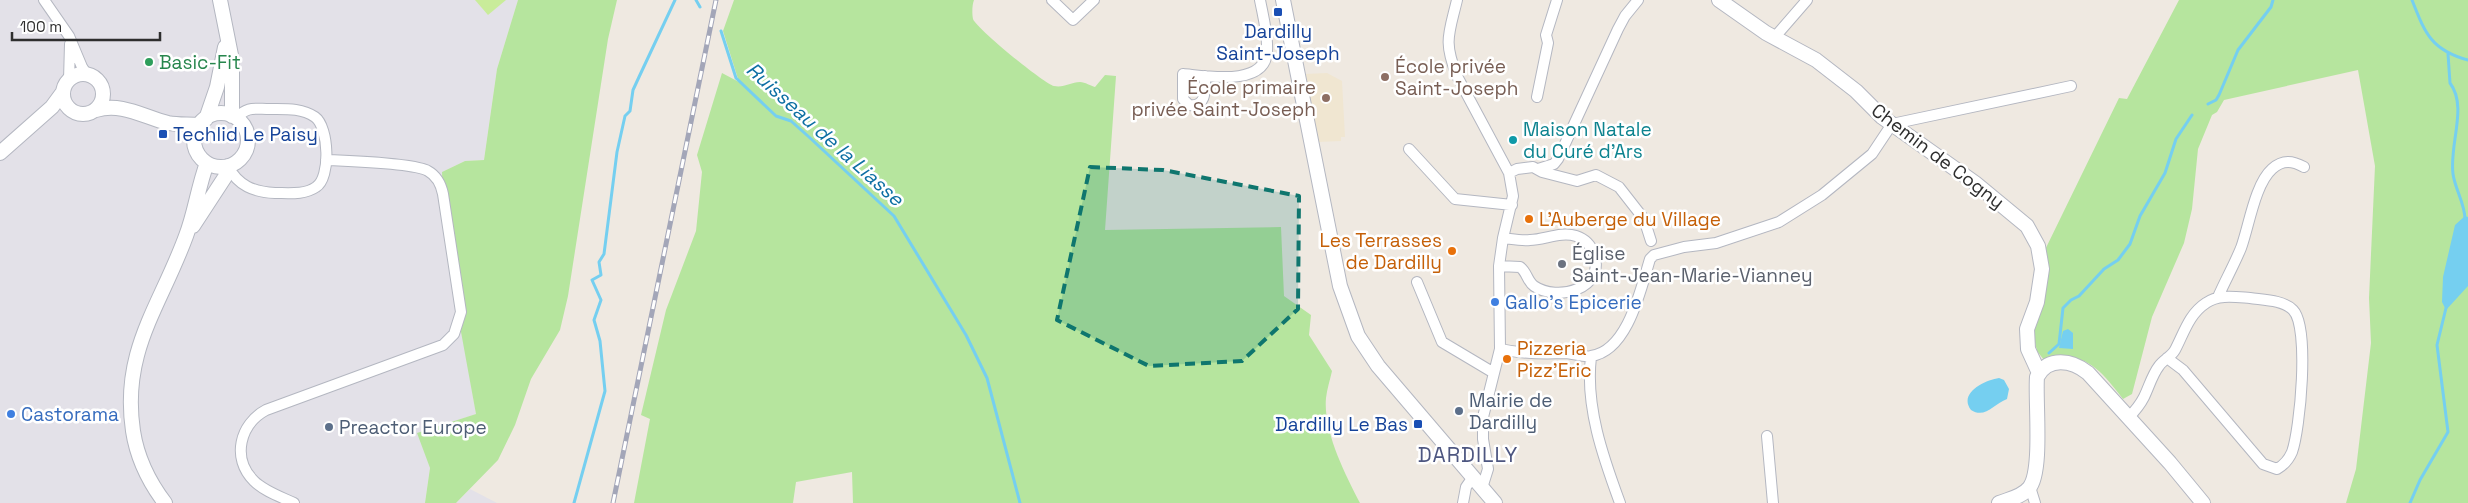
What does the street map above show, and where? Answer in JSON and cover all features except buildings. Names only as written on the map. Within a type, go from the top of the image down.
[{"type":"street","points":[[44,0],[69,36],[82,67],[87,74],[94,77],[102,86],[139,112]]},
{"type":"street","points":[[220,0],[232,60],[234,117]]},
{"type":"street","points":[[1052,0],[1073,20],[1094,0]]},
{"type":"street","points":[[1205,76],[1240,76],[1260,68],[1264,63],[1268,52],[1260,0]]},
{"type":"street","points":[[1283,0],[1345,314],[1378,366],[1495,503]]},
{"type":"street","points":[[1458,0],[1447,40],[1450,60],[1509,173],[1513,196],[1503,238],[1499,266],[1500,349],[1484,417],[1483,439],[1488,469],[1482,488]]},
{"type":"street","points":[[1537,97],[1548,43],[1546,35],[1557,0]]},
{"type":"street","points":[[1509,173],[1524,168],[1538,169],[1554,164],[1558,159],[1618,28],[1638,0]]},
{"type":"street","name":"Chemin de Cogny","points":[[1720,0],[1774,38],[1816,60],[1856,91],[1892,124],[1975,183],[2014,214],[2033,234],[2040,257],[2042,280],[2037,302],[2027,330],[2028,349],[2039,373]]},
{"type":"street","points":[[1774,38],[1806,0]]},
{"type":"street","points":[[69,36],[66,105],[71,110],[84,114],[115,107],[139,112],[168,123],[194,141],[200,157],[207,163],[219,167],[228,166],[243,156],[248,140],[242,124],[234,117],[223,114],[202,122],[168,123]]},
{"type":"street","points":[[194,141],[217,87],[227,39]]},
{"type":"street","points":[[0,152],[57,102],[74,76],[87,74]]},
{"type":"street","points":[[96,110],[103,99],[102,86]]},
{"type":"street","points":[[1500,349],[1521,354],[1575,353],[1591,356],[1603,351],[1619,338],[1628,325],[1650,259],[1654,255],[1684,247],[1716,243],[1779,222],[1822,195],[1872,154],[1892,124],[2071,86]]},
{"type":"street","points":[[228,166],[233,175],[254,190],[274,193],[306,192],[318,187],[325,175],[326,160],[323,127],[316,118],[304,112],[291,109],[248,109],[234,117]]},
{"type":"street","points":[[35,122],[71,110]]},
{"type":"street","points":[[1409,149],[1456,199],[1512,205]]},
{"type":"street","points":[[294,503],[257,484],[245,468],[240,446],[244,431],[253,418],[266,410],[443,345],[452,338],[458,328],[461,312],[443,194],[439,182],[434,175],[419,167],[326,160]]},
{"type":"street","points":[[2218,297],[2241,247],[2256,201],[2271,170],[2285,161],[2295,162],[2304,167]]},
{"type":"street","points":[[187,235],[207,163]]},
{"type":"street","points":[[165,503],[156,492],[138,452],[129,402],[134,359],[146,327],[187,235],[228,166]]},
{"type":"street","points":[[1538,169],[1542,172],[1577,182],[1596,175],[1619,187],[1644,219],[1651,242]]},
{"type":"street","points":[[216,189],[229,182],[244,184]]},
{"type":"street","points":[[1499,266],[1520,267],[1532,284],[1544,290],[1564,292],[1582,288],[1596,273],[1593,251],[1583,239],[1574,235],[1544,236],[1531,240],[1503,238]]},
{"type":"street","points":[[1417,282],[1442,342],[1494,373]]},
{"type":"street","points":[[2128,418],[2143,399],[2160,364],[2167,358],[2174,352],[2196,312],[2207,302],[2218,297],[2268,300],[2284,304],[2294,311],[2301,327],[2300,408],[2292,452],[2282,466],[2277,469],[2263,464],[2183,370],[2167,358]]},
{"type":"street","points":[[1591,356],[1589,377],[1599,437],[1606,466],[1620,503]]},
{"type":"street","points":[[2036,503],[2030,487],[2036,466],[2037,382],[2039,373],[2050,364],[2072,362],[2088,373],[2203,503]]},
{"type":"street","points":[[1767,436],[1773,503]]},
{"type":"street","points":[[1463,503],[1466,487],[1473,477]]},
{"type":"street","points":[[1998,503],[2016,497],[2030,487]]},
{"type":"highlighted area","points":[[1090,167],[1163,170],[1299,196],[1298,309],[1242,361],[1149,366],[1057,320]]},
{"type":"shaded area","points":[[0,0],[518,0],[497,69],[484,160],[465,161],[442,172],[460,322],[476,414],[418,433],[430,468],[425,503],[0,503]]},
{"type":"shaded area","name":"École primaire privée Saint-Joseph","points":[[1327,73],[1342,81],[1345,137],[1341,137],[1341,141],[1318,142],[1305,74]]},
{"type":"shaded area","points":[[470,489],[497,503],[456,503]]},
{"type":"green space","points":[[475,0],[506,0],[488,15]]},
{"type":"green space","points":[[518,0],[617,0],[608,39],[568,296],[560,330],[531,379],[515,425],[498,460],[456,503],[425,503],[430,468],[417,433],[476,414],[450,263],[443,202],[442,172],[465,161],[484,160],[497,69]]},
{"type":"green space","points":[[734,0],[974,0],[973,19],[977,24],[1010,55],[1047,83],[1054,86],[1064,86],[1082,82],[1095,87],[1105,75],[1116,76],[1105,230],[1281,227],[1284,296],[1311,315],[1309,335],[1332,371],[1326,398],[1328,424],[1336,452],[1360,503],[853,503],[852,472],[796,482],[793,503],[634,503],[650,419],[641,415],[666,310],[696,231],[702,172],[697,155],[722,73],[739,82],[723,31]]},
{"type":"green space","points":[[2179,0],[2468,0],[2468,503],[2346,503],[2356,469],[2371,343],[2369,298],[2375,166],[2358,70],[2224,100],[2217,112],[2212,115],[2198,149],[2192,209],[2184,243],[2152,317],[2132,394],[2123,399],[2107,379],[2090,364],[2070,357],[2044,360],[2037,351],[2032,329],[2042,256],[2119,98],[2127,99]]},
{"type":"water","points":[[2465,216],[2468,217],[2468,286],[2446,310],[2442,302],[2443,277],[2455,225]]},
{"type":"water","points":[[2068,329],[2073,333],[2073,349],[2059,348],[2063,331]]},
{"type":"water","points":[[1999,378],[2004,380],[2009,389],[2007,399],[1985,412],[1981,413],[1971,410],[1968,404],[1970,393],[1987,381]]},
{"type":"waterway","points":[[574,503],[605,391],[600,341],[594,320],[601,300],[592,280],[601,275],[599,262],[604,254],[617,152],[625,116],[630,111],[633,90],[675,0]]},
{"type":"waterway","name":"Ruisseau de la Liasse","points":[[696,0],[700,7]]},
{"type":"waterway","points":[[2208,104],[2216,100],[2238,50],[2271,7],[2273,0]]},
{"type":"waterway","points":[[2412,0],[2421,22],[2431,39],[2445,51],[2468,60]]},
{"type":"waterway","name":"Ruisseau de la Liasse","points":[[721,31],[736,78],[776,116],[791,121],[894,216],[966,335],[987,378],[1020,503]]},
{"type":"waterway","points":[[2448,54],[2450,83],[2458,103],[2452,162],[2453,174],[2465,219]]},
{"type":"waterway","points":[[2049,353],[2059,344],[2063,308],[2071,300],[2079,296],[2104,269],[2118,260],[2130,244],[2140,216],[2165,173],[2176,139],[2192,115]]},
{"type":"waterway","points":[[2410,503],[2420,480],[2448,432],[2437,345],[2446,308]]},
{"type":"railway","points":[[613,503],[716,0]]},
{"type":"place","name":"Dardilly Saint-Joseph","points":[[1278,12]]},
{"type":"place","name":"Basic-Fit","points":[[149,62]]},
{"type":"place","name":"École privée Saint-Joseph","points":[[1385,77]]},
{"type":"place","name":"École primaire privée Saint-Joseph","points":[[1326,98]]},
{"type":"place","name":"Techlid Le Paisy","points":[[163,134]]},
{"type":"place","name":"Maison Natale du Curé d'Ars","points":[[1513,140]]},
{"type":"place","name":"L'Auberge du Village","points":[[1529,219]]},
{"type":"place","name":"Les Terrasses de Dardilly","points":[[1452,251]]},
{"type":"place","name":"Église Saint-Jean-Marie-Vianney","points":[[1562,264]]},
{"type":"place","name":"Gallo's Epicerie","points":[[1495,302]]},
{"type":"place","name":"Pizzeria Pizz'Eric","points":[[1507,359]]},
{"type":"place","name":"Mairie de Dardilly","points":[[1459,411]]},
{"type":"place","name":"Castorama","points":[[11,414]]},
{"type":"place","name":"Dardilly Le Bas","points":[[1418,424]]},
{"type":"place","name":"Preactor Europe","points":[[329,427]]},
{"type":"district","name":"DARDILLY","points":[[1468,454]]}]
